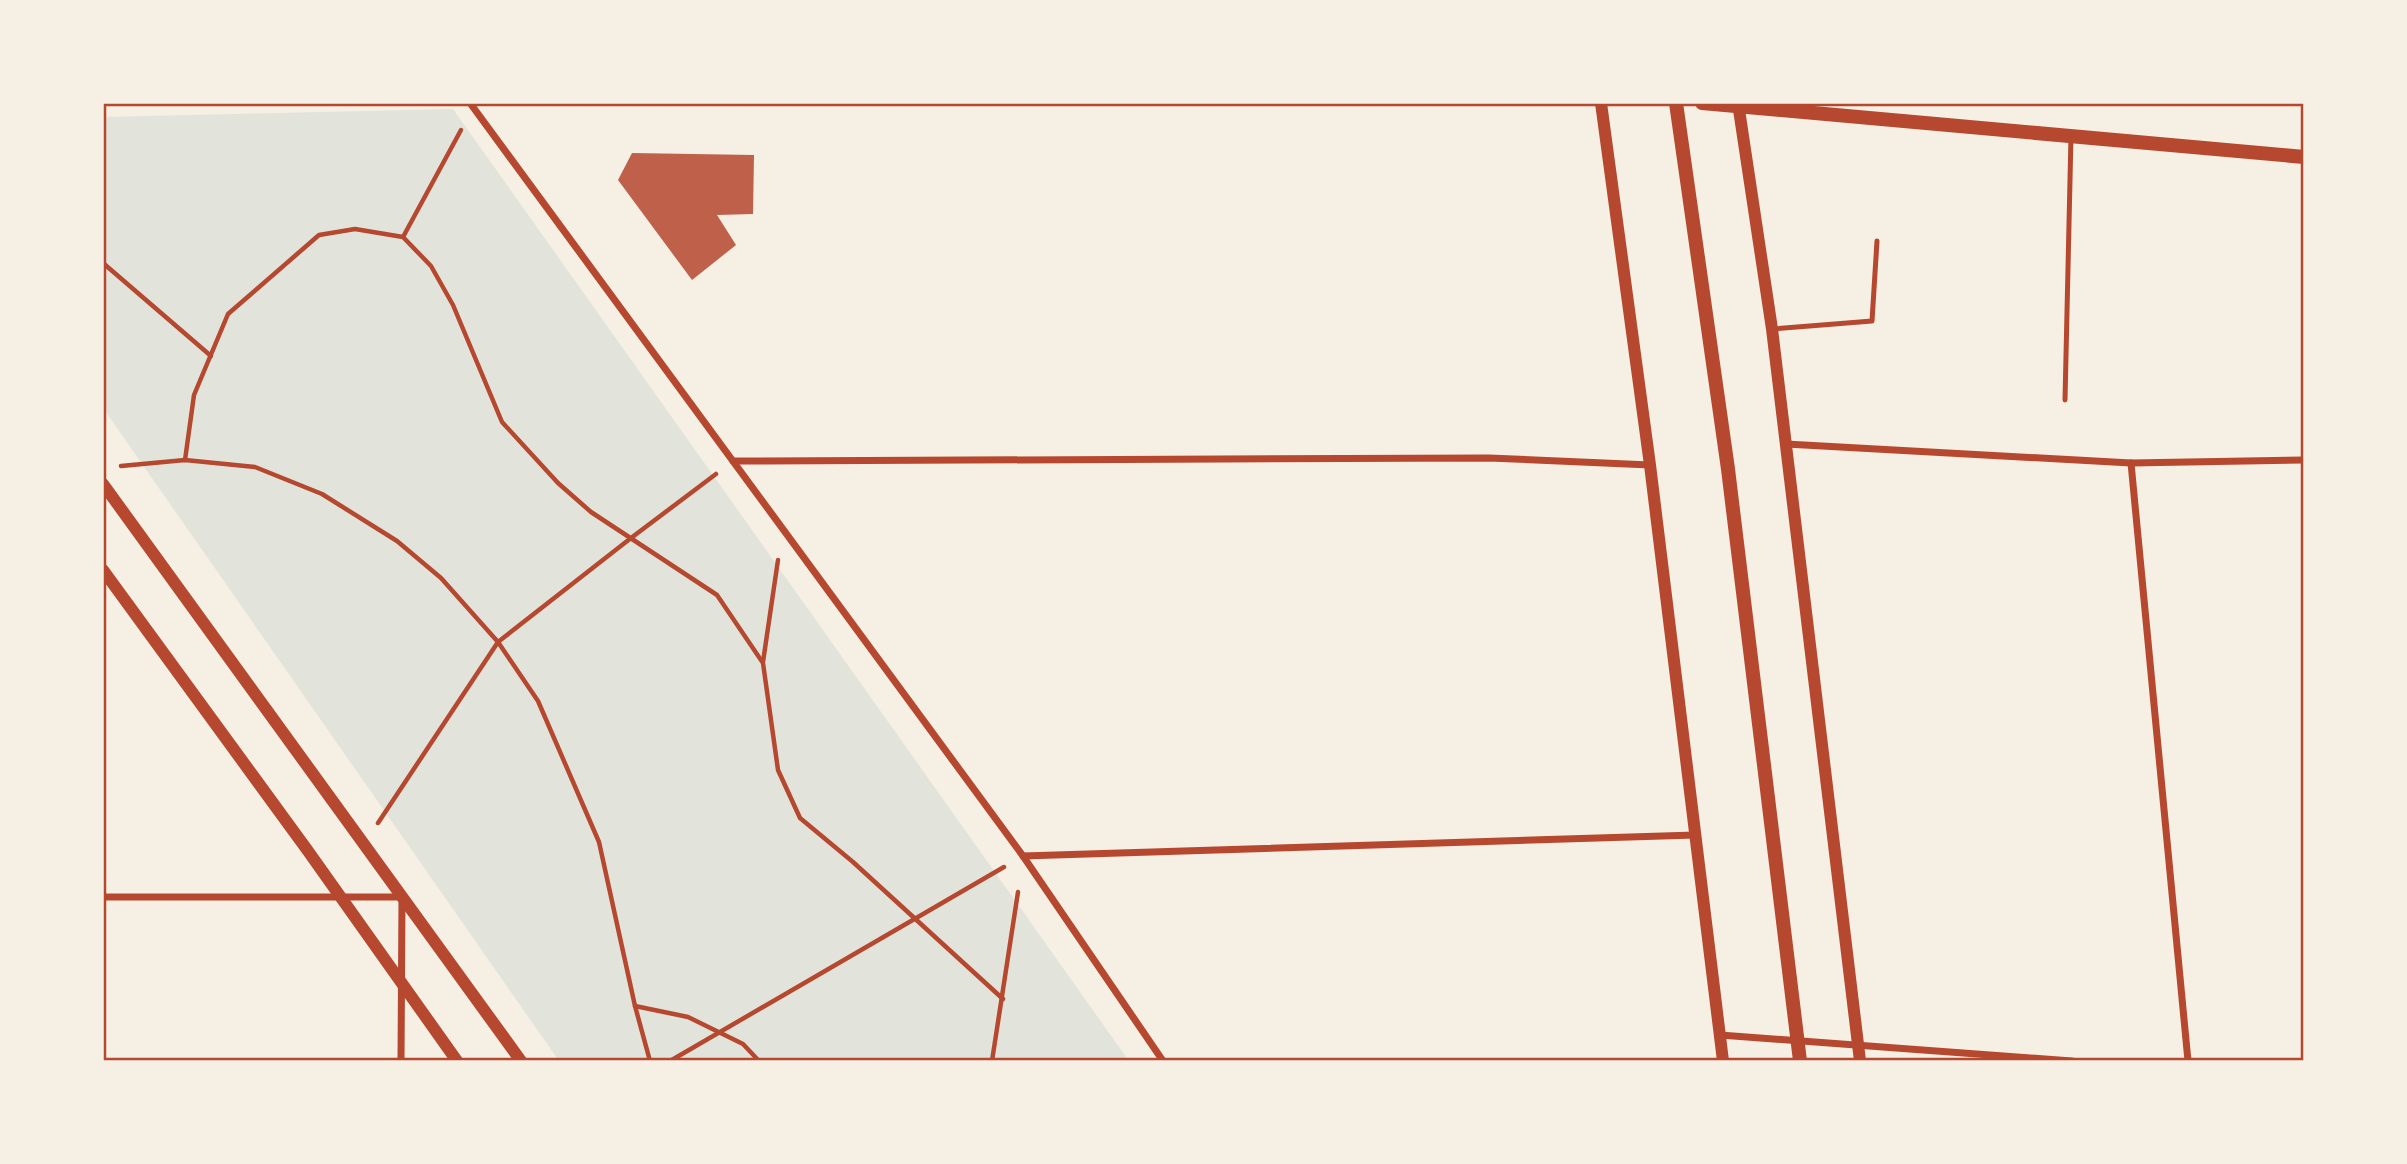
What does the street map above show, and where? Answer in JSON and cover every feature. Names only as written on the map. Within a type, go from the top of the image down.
[{"type":"main road","points":[[1676,103],[1730,483],[1800,1061]]},
{"type":"main road","points":[[1702,103],[1738,104],[2304,157]]},
{"type":"street","points":[[1601,103],[1650,465],[1723,1061]]},
{"type":"street","points":[[1738,104],[1772,329],[1860,1061]]},
{"type":"street","points":[[472,105],[1023,856],[1163,1061]]},
{"type":"street","points":[[1786,444],[2131,463],[2304,460]]},
{"type":"street","points":[[733,461],[1489,458],[1650,465]]},
{"type":"street","points":[[2131,463],[2188,1061]]},
{"type":"street","points":[[103,484],[521,1061]]},
{"type":"street","points":[[103,570],[457,1061]]},
{"type":"street","points":[[1023,856],[1695,835]]},
{"type":"street","points":[[103,897],[402,897]]},
{"type":"street","points":[[401,1061],[402,897]]},
{"type":"street","points":[[1720,1035],[2072,1061]]},
{"type":"lane","points":[[2065,400],[2071,136]]},
{"type":"lane","points":[[1772,329],[1872,321],[1877,241]]},
{"type":"path","points":[[404,237],[472,105]]},
{"type":"path","points":[[185,460],[194,395],[228,314],[319,235],[355,229],[404,237],[431,266],[453,305],[502,422],[558,483],[591,512],[718,595],[763,663]]},
{"type":"path","points":[[103,263],[211,356]]},
{"type":"path","points":[[117,466],[185,460],[255,467],[322,494],[397,541],[441,578],[498,642],[538,701],[599,842],[635,1006],[650,1061]]},
{"type":"path","points":[[364,844],[498,642],[733,461]]},
{"type":"path","points":[[782,528],[763,663],[778,770],[800,818],[853,862],[1003,999]]},
{"type":"path","points":[[670,1061],[1023,856]]},
{"type":"path","points":[[992,1061],[1023,856]]},
{"type":"path","points":[[635,1006],[688,1017],[743,1044],[759,1061]]},
{"type":"shaded area","points":[[453,109],[1129,1061],[559,1061],[103,408],[103,117]]},
{"type":"building","points":[[632,153],[754,155],[753,214],[717,215],[736,245],[692,280],[618,180]]}]
